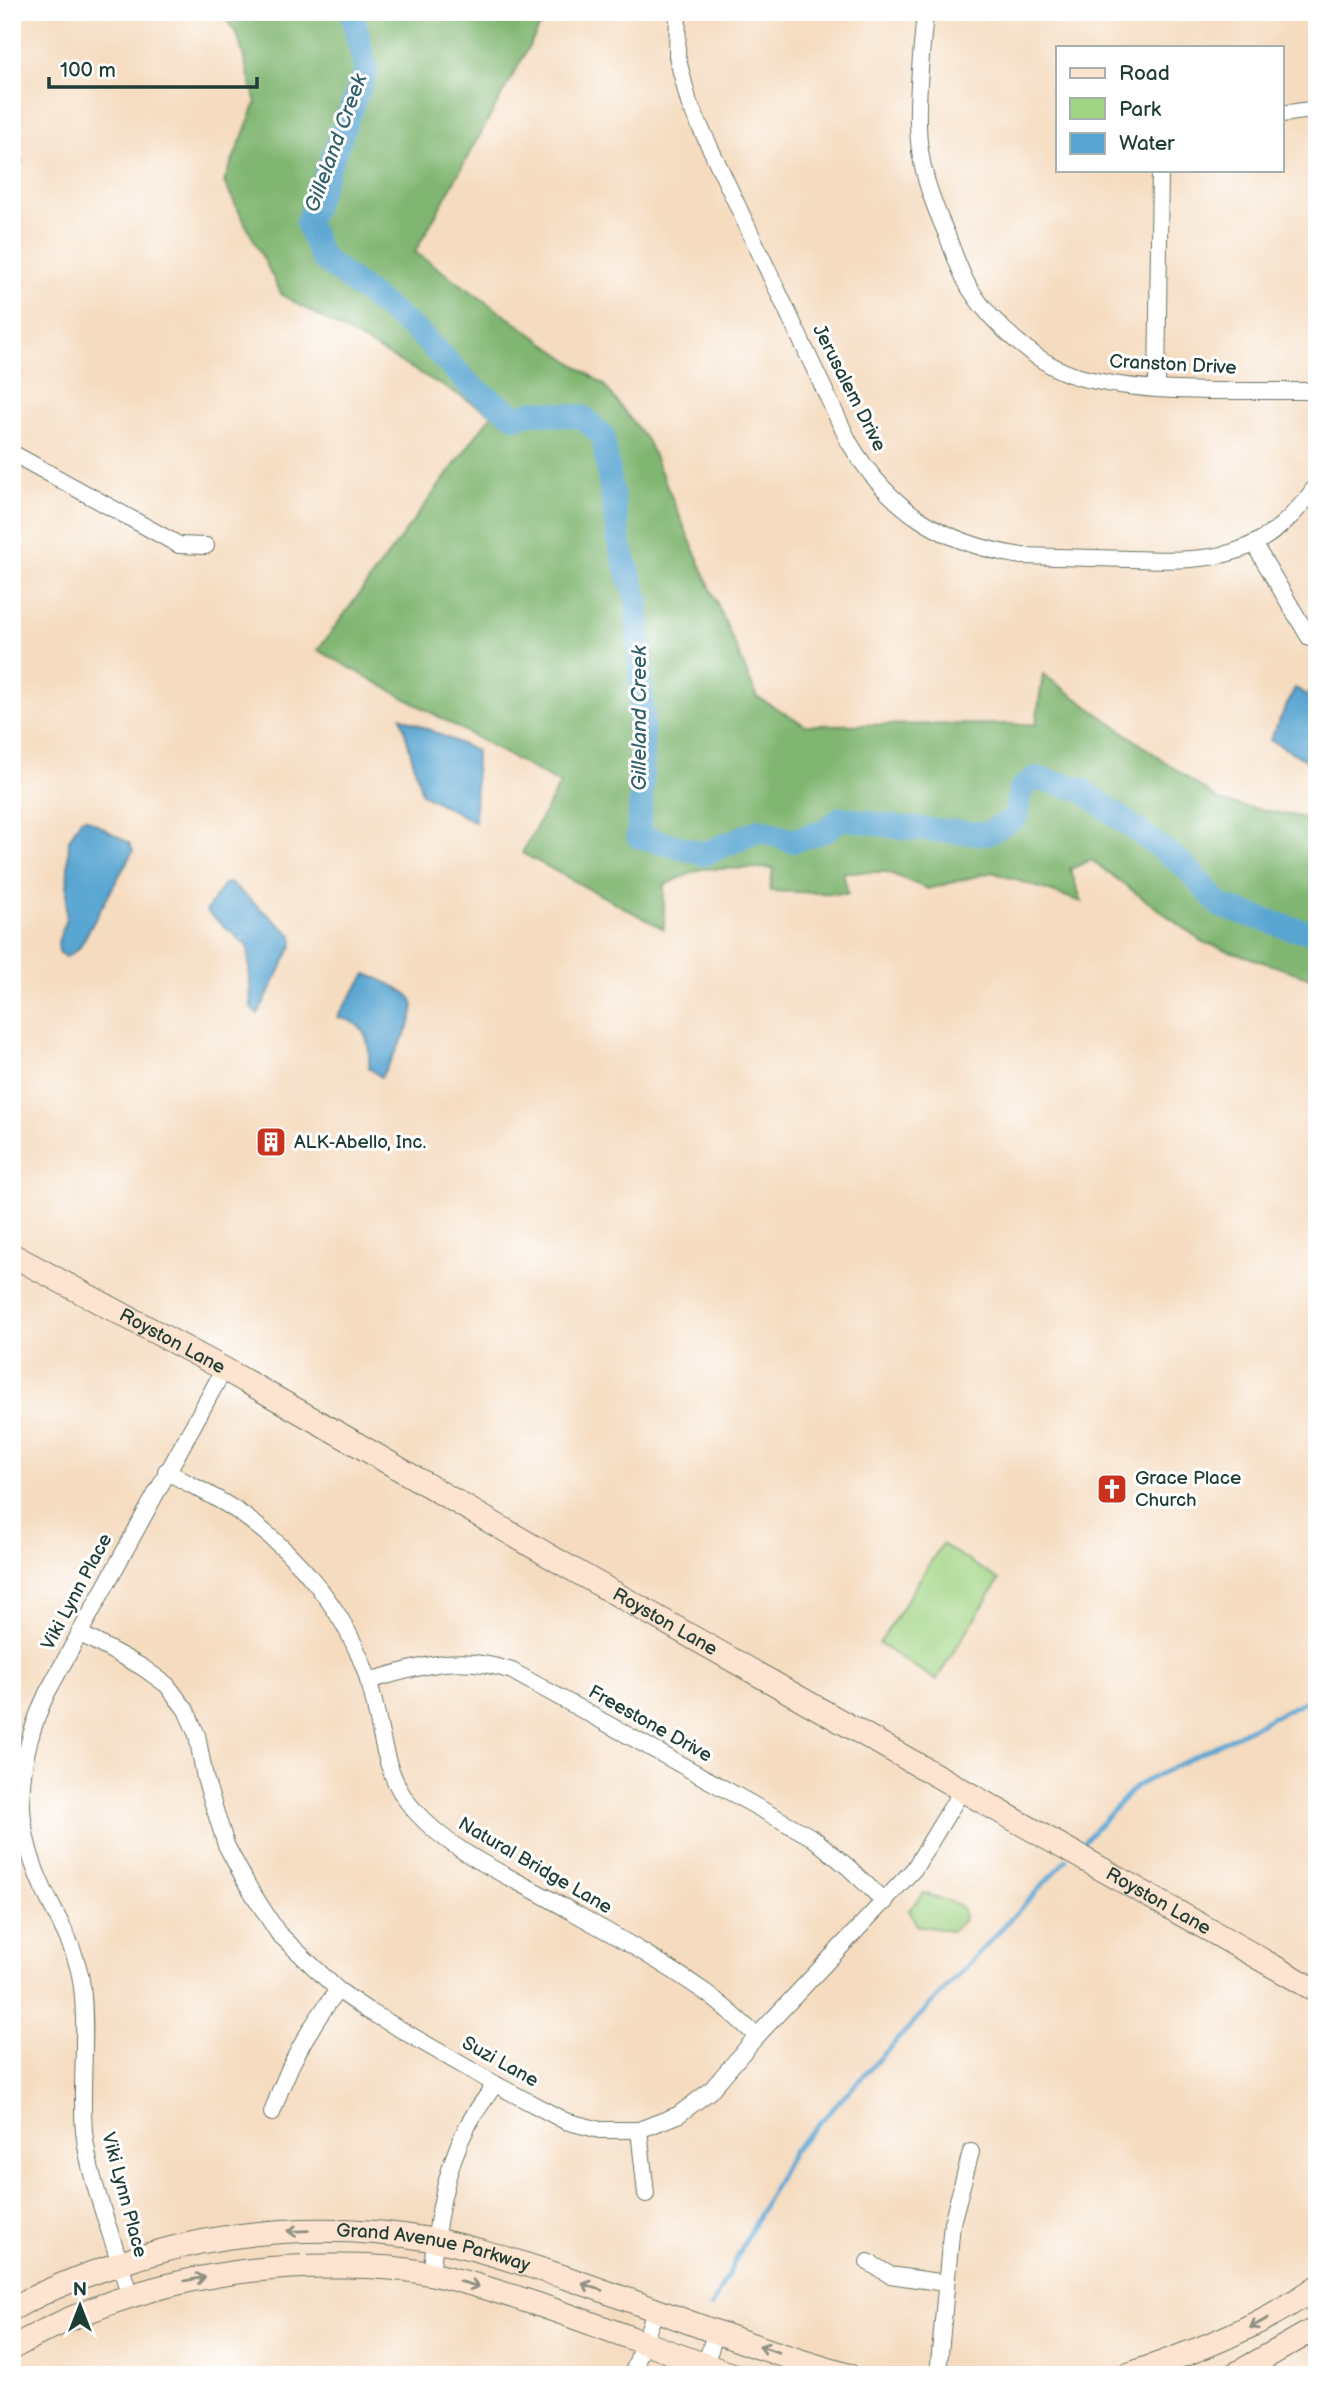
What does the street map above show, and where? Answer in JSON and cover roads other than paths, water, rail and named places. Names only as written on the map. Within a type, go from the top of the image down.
[{"type":"main road","name":"Royston Lane","points":[[12,1255],[224,1369],[1317,1991]]},
{"type":"main road","name":"Grand Avenue Parkway","points":[[12,2309],[85,2275],[192,2243],[270,2232],[322,2230],[382,2233],[435,2240],[528,2266],[848,2375]]},
{"type":"main road","name":"Grand Avenue Parkway","points":[[12,2348],[83,2312],[129,2295],[189,2280],[251,2270],[315,2265],[363,2266],[431,2274],[505,2295],[643,2343],[704,2370],[734,2375]]},
{"type":"main road","points":[[1127,2375],[1223,2340],[1282,2310],[1317,2287]]},
{"type":"main road","points":[[1223,2340],[1237,2374],[1317,2328]]},
{"type":"street","name":"Jerusalem Drive","points":[[678,12],[677,56],[689,103],[849,442],[873,478],[900,505],[920,520],[961,542],[1022,556],[1200,560],[1254,544],[1288,519],[1317,485]]},
{"type":"street","name":"Cranston Drive","points":[[925,12],[918,124],[921,158],[928,191],[968,287],[989,316],[1016,342],[1076,377],[1157,389],[1317,391]]},
{"type":"street","points":[[1284,114],[1317,109]]},
{"type":"street","points":[[1157,389],[1160,172]]},
{"type":"street","points":[[12,453],[179,545],[206,546]]},
{"type":"street","points":[[1254,544],[1309,637]]},
{"type":"street","name":"Viki Lynn Place","points":[[129,2295],[89,2164],[84,2130],[82,1986],[67,1934],[20,1848],[22,1765],[32,1725],[166,1471],[224,1369]]},
{"type":"street","name":"Natural Bridge Lane","points":[[166,1471],[238,1512],[275,1540],[306,1569],[349,1636],[368,1681],[389,1771],[413,1809],[422,1818],[450,1843],[655,1959],[706,1993],[757,2036]]},
{"type":"street","name":"Suzi Lane","points":[[79,1633],[142,1667],[167,1685],[186,1710],[197,1735],[205,1778],[226,1845],[278,1933],[338,1990],[367,2010],[565,2121],[600,2130],[639,2130],[678,2115],[710,2091],[757,2036],[914,1869],[962,1790]]},
{"type":"street","name":"Freestone Drive","points":[[368,1681],[447,1661],[491,1664],[512,1671],[813,1838],[885,1902]]},
{"type":"street","points":[[272,2113],[285,2075],[298,2049],[338,1990]]},
{"type":"street","points":[[431,2274],[442,2201],[454,2158],[468,2126],[495,2084]]},
{"type":"street","points":[[639,2130],[646,2194]]},
{"type":"street","points":[[938,2375],[952,2223],[971,2152]]},
{"type":"street","points":[[868,2262],[890,2275],[945,2283]]},
{"type":"street","points":[[632,2375],[656,2309]]},
{"type":"street","points":[[704,2370],[716,2331]]},
{"type":"water","points":[[1295,688],[1317,700],[1317,766],[1270,740]]},
{"type":"water","points":[[401,717],[476,751],[475,822],[422,794]]},
{"type":"water","points":[[86,818],[129,843],[133,851],[79,948],[66,957],[59,952],[58,942],[66,919],[69,840],[81,819]]},
{"type":"water","points":[[230,883],[292,935],[293,944],[258,1014],[251,1008],[248,946],[206,911],[224,884]]},
{"type":"water","points":[[366,974],[400,989],[413,1002],[407,1029],[381,1077],[369,1068],[369,1049],[361,1028],[337,1017]]},
{"type":"waterway","name":"Gilleland Creek","points":[[352,12],[366,71],[307,223],[322,258],[421,335],[472,387],[516,417],[535,412],[583,417],[603,436],[620,547],[637,598],[642,714],[642,788],[638,836],[704,854],[760,830],[792,841],[825,831],[841,818],[904,828],[987,834],[1016,817],[1020,790],[1035,778],[1081,789],[1184,865],[1221,906],[1317,935]]},
{"type":"waterway","points":[[1084,1841],[1136,1786],[1317,1695]]},
{"type":"waterway","points":[[711,2307],[792,2152],[1066,1860]]},
{"type":"place","name":"ALK-Abello, Inc.","points":[[271,1142]]},
{"type":"place","name":"Grace Place Church","points":[[1112,1489]]}]
